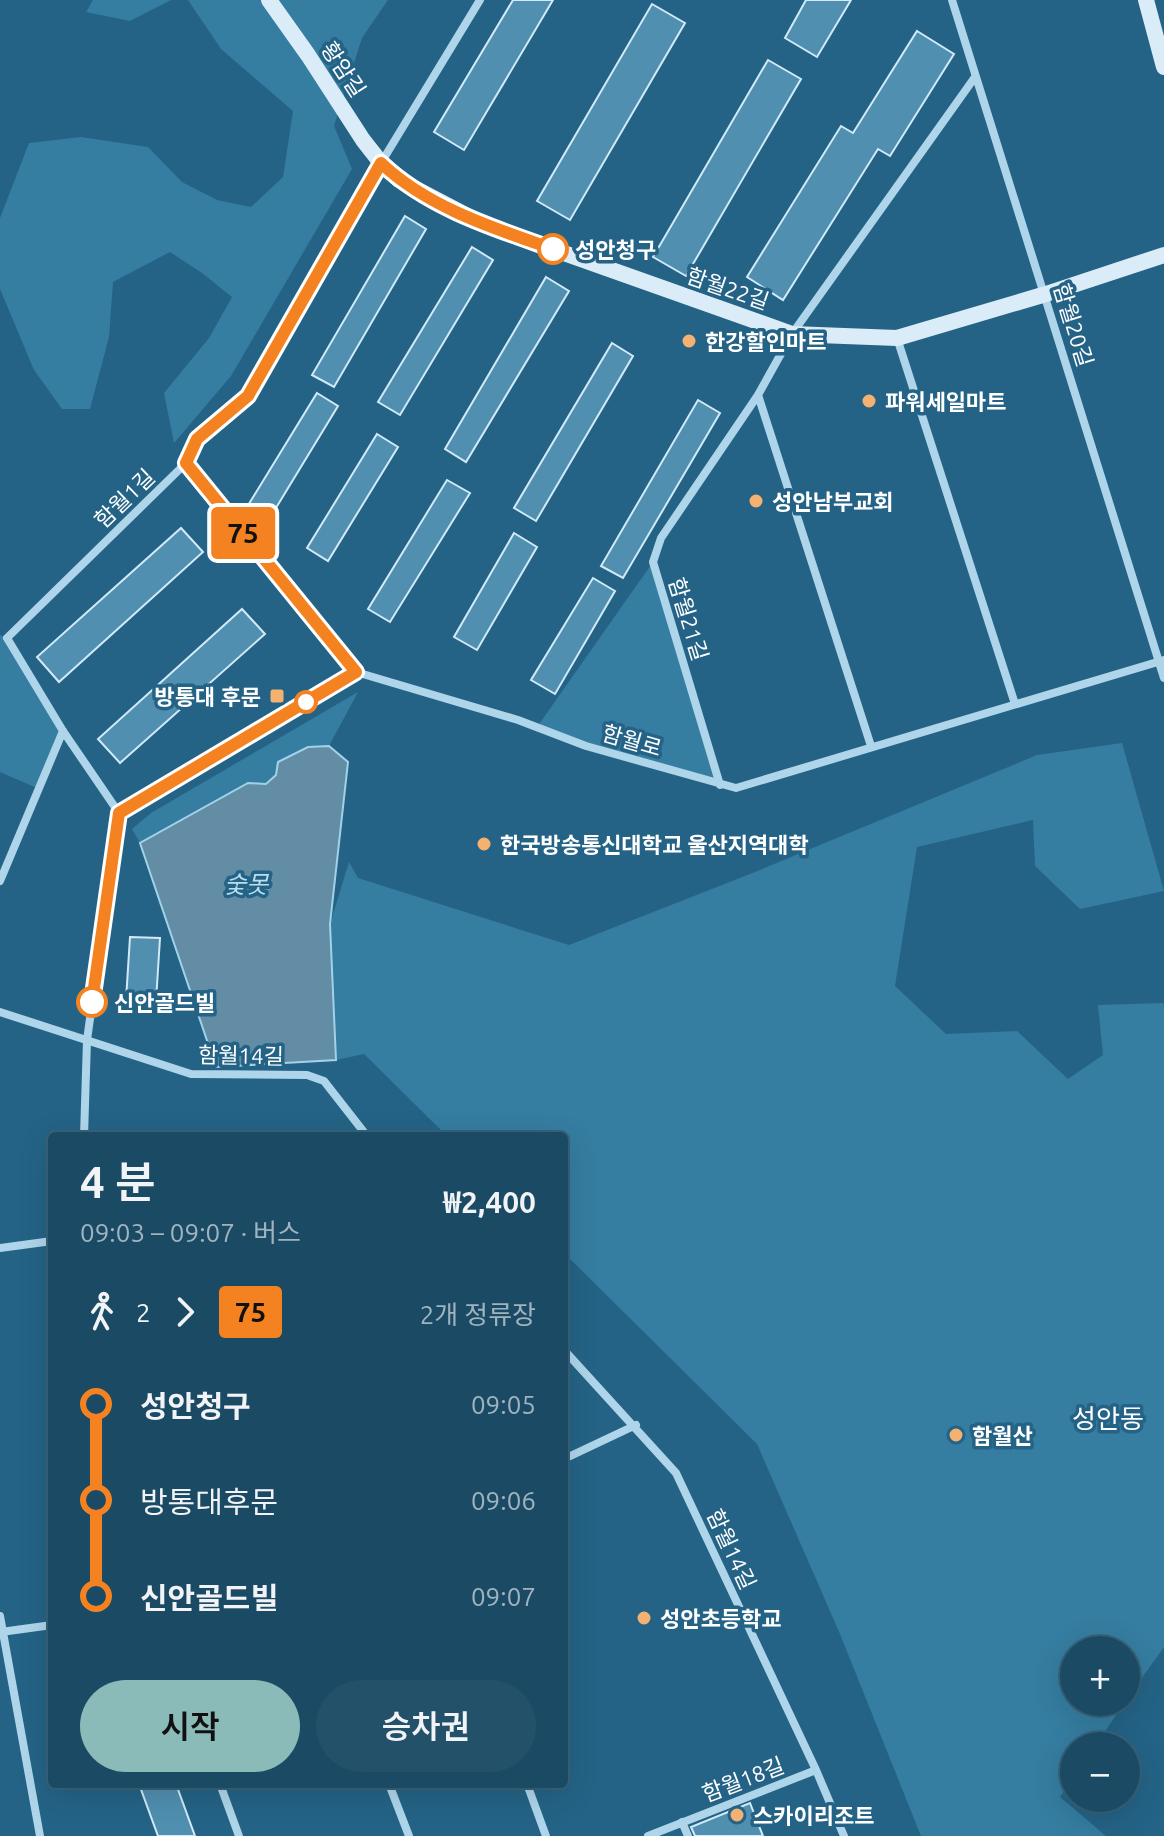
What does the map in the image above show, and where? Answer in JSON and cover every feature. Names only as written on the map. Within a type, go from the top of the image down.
[{"type":"street","name":"황암길","points":[[269,0],[381,163]]},
{"type":"street","name":"함월1길","points":[[4,636],[186,463],[197,439],[248,396],[381,163],[480,0]]},
{"type":"street","name":"함월20길","points":[[952,0],[1164,678]]},
{"type":"street","points":[[1146,0],[1164,67]]},
{"type":"street","name":"함월21길","points":[[720,785],[653,562],[661,538],[758,395],[792,334],[975,77]]},
{"type":"street","name":"함월22길","points":[[381,163],[399,180],[485,225],[792,334],[897,338],[1164,255]]},
{"type":"street","points":[[897,338],[1015,704]]},
{"type":"street","points":[[758,395],[871,746]]},
{"type":"street","points":[[119,813],[356,672],[186,463]]},
{"type":"street","points":[[4,636],[119,813],[87,1040],[84,1132]]},
{"type":"street","name":"함월로","points":[[356,672],[518,720],[586,746],[736,788],[1161,661]]},
{"type":"street","points":[[0,881],[63,731]]},
{"type":"street","name":"함월14길","points":[[0,1012],[191,1074],[307,1075],[324,1081],[364,1132]]},
{"type":"street","points":[[0,1248],[48,1242]]},
{"type":"street","name":"함월14길","points":[[568,1354],[636,1425],[676,1473],[844,1836]]},
{"type":"street","points":[[568,1457],[636,1425]]},
{"type":"street","points":[[0,1616],[40,1836]]},
{"type":"street","points":[[2,1632],[48,1626]]},
{"type":"street","name":"함월18길","points":[[648,1836],[816,1770]]},
{"type":"street","points":[[221,1788],[239,1836]]},
{"type":"street","points":[[391,1788],[409,1836]]},
{"type":"street","points":[[528,1788],[546,1836]]},
{"type":"street","name":"함월18길","points":[[682,1822],[688,1836]]},
{"type":"shaded area","points":[[93,0],[171,0],[130,21],[86,12]]},
{"type":"shaded area","points":[[188,0],[388,0],[362,38],[334,126],[352,169],[231,376],[174,443],[164,393],[209,338],[232,297],[170,252],[113,282],[109,337],[90,409],[62,409],[34,370],[0,289],[0,218],[29,143],[81,137],[148,147],[182,182],[217,200],[251,207],[283,177],[293,111],[221,49]]},
{"type":"shaded area","points":[[653,562],[720,785],[537,727]]},
{"type":"shaded area","points":[[0,635],[7,638],[63,731],[39,789],[0,772]]},
{"type":"shaded area","points":[[358,692],[329,746],[308,747],[266,784],[248,783],[140,843],[132,829],[151,813]]},
{"type":"shaded area","points":[[1122,743],[1164,891],[1080,909],[1035,866],[1033,820],[917,847],[895,986],[946,1034],[1017,1031],[1068,1079],[1103,1055],[1098,1005],[1164,1005],[1164,1647],[1140,1680],[1140,1636],[1060,1636],[1060,1716],[1115,1716],[1105,1732],[1060,1732],[1060,1812],[1078,1812],[1106,1836],[921,1836],[840,1634],[757,1444],[568,1257],[568,1132],[443,1132],[364,1054],[336,1060],[330,924],[349,862],[358,878],[569,945],[1037,755]]},
{"type":"water","name":"숯못","points":[[329,746],[348,762],[330,924],[336,1060],[216,1067],[140,843],[248,783],[266,784],[276,775],[278,762],[308,747]]},
{"type":"building","points":[[513,0],[553,0],[464,150],[434,132]]},
{"type":"building","points":[[806,0],[851,0],[817,57],[785,38]]},
{"type":"building","points":[[652,4],[685,23],[570,220],[537,201]]},
{"type":"building","points":[[917,31],[954,54],[890,156],[878,149],[783,300],[747,277],[841,126],[853,133]]},
{"type":"building","points":[[768,60],[801,79],[686,276],[653,257]]},
{"type":"building","points":[[405,216],[426,229],[334,387],[312,375]]},
{"type":"building","points":[[472,247],[493,260],[400,415],[378,402]]},
{"type":"building","points":[[546,277],[569,291],[466,462],[445,449]]},
{"type":"building","points":[[612,343],[633,356],[536,521],[514,508]]},
{"type":"building","points":[[317,393],[338,406],[268,521],[247,507]]},
{"type":"building","points":[[698,400],[720,413],[623,578],[601,566]]},
{"type":"building","points":[[377,434],[398,447],[328,561],[307,548]]},
{"type":"building","points":[[447,480],[470,493],[390,622],[368,609]]},
{"type":"building","points":[[181,528],[203,552],[59,682],[37,657]]},
{"type":"building","points":[[514,533],[537,547],[477,650],[454,637]]},
{"type":"building","points":[[593,578],[615,591],[555,694],[531,680]]},
{"type":"building","points":[[242,609],[265,634],[120,763],[98,739]]},
{"type":"building","points":[[130,937],[160,938],[156,1001],[126,1000]]},
{"type":"building","points":[[140,1788],[177,1788],[195,1836],[158,1836]]},
{"type":"building","name":"스카이리조트","points":[[750,1803],[763,1836],[695,1836],[691,1827]]},
{"type":"bus line","name":"75","points":[[92,1002],[119,813],[356,672],[186,463],[197,439],[248,396],[381,163],[399,180],[485,225],[553,249]]},
{"type":"place","name":"성안청구","points":[[553,249]]},
{"type":"place","name":"한강할인마트","points":[[689,341]]},
{"type":"place","name":"파워세일마트","points":[[869,401]]},
{"type":"place","name":"성안남부교회","points":[[756,501]]},
{"type":"place","name":"방통대 후문","points":[[277,696]]},
{"type":"place","name":"한국방송통신대학교 울산지역대학","points":[[484,844]]},
{"type":"place","name":"신안골드빌","points":[[92,1002]]},
{"type":"place","name":"함월산","points":[[956,1435]]},
{"type":"place","name":"성안초등학교","points":[[644,1618]]},
{"type":"place","name":"스카이리조트","points":[[737,1815]]},
{"type":"district","name":"성안동","points":[[1108,1418]]}]
